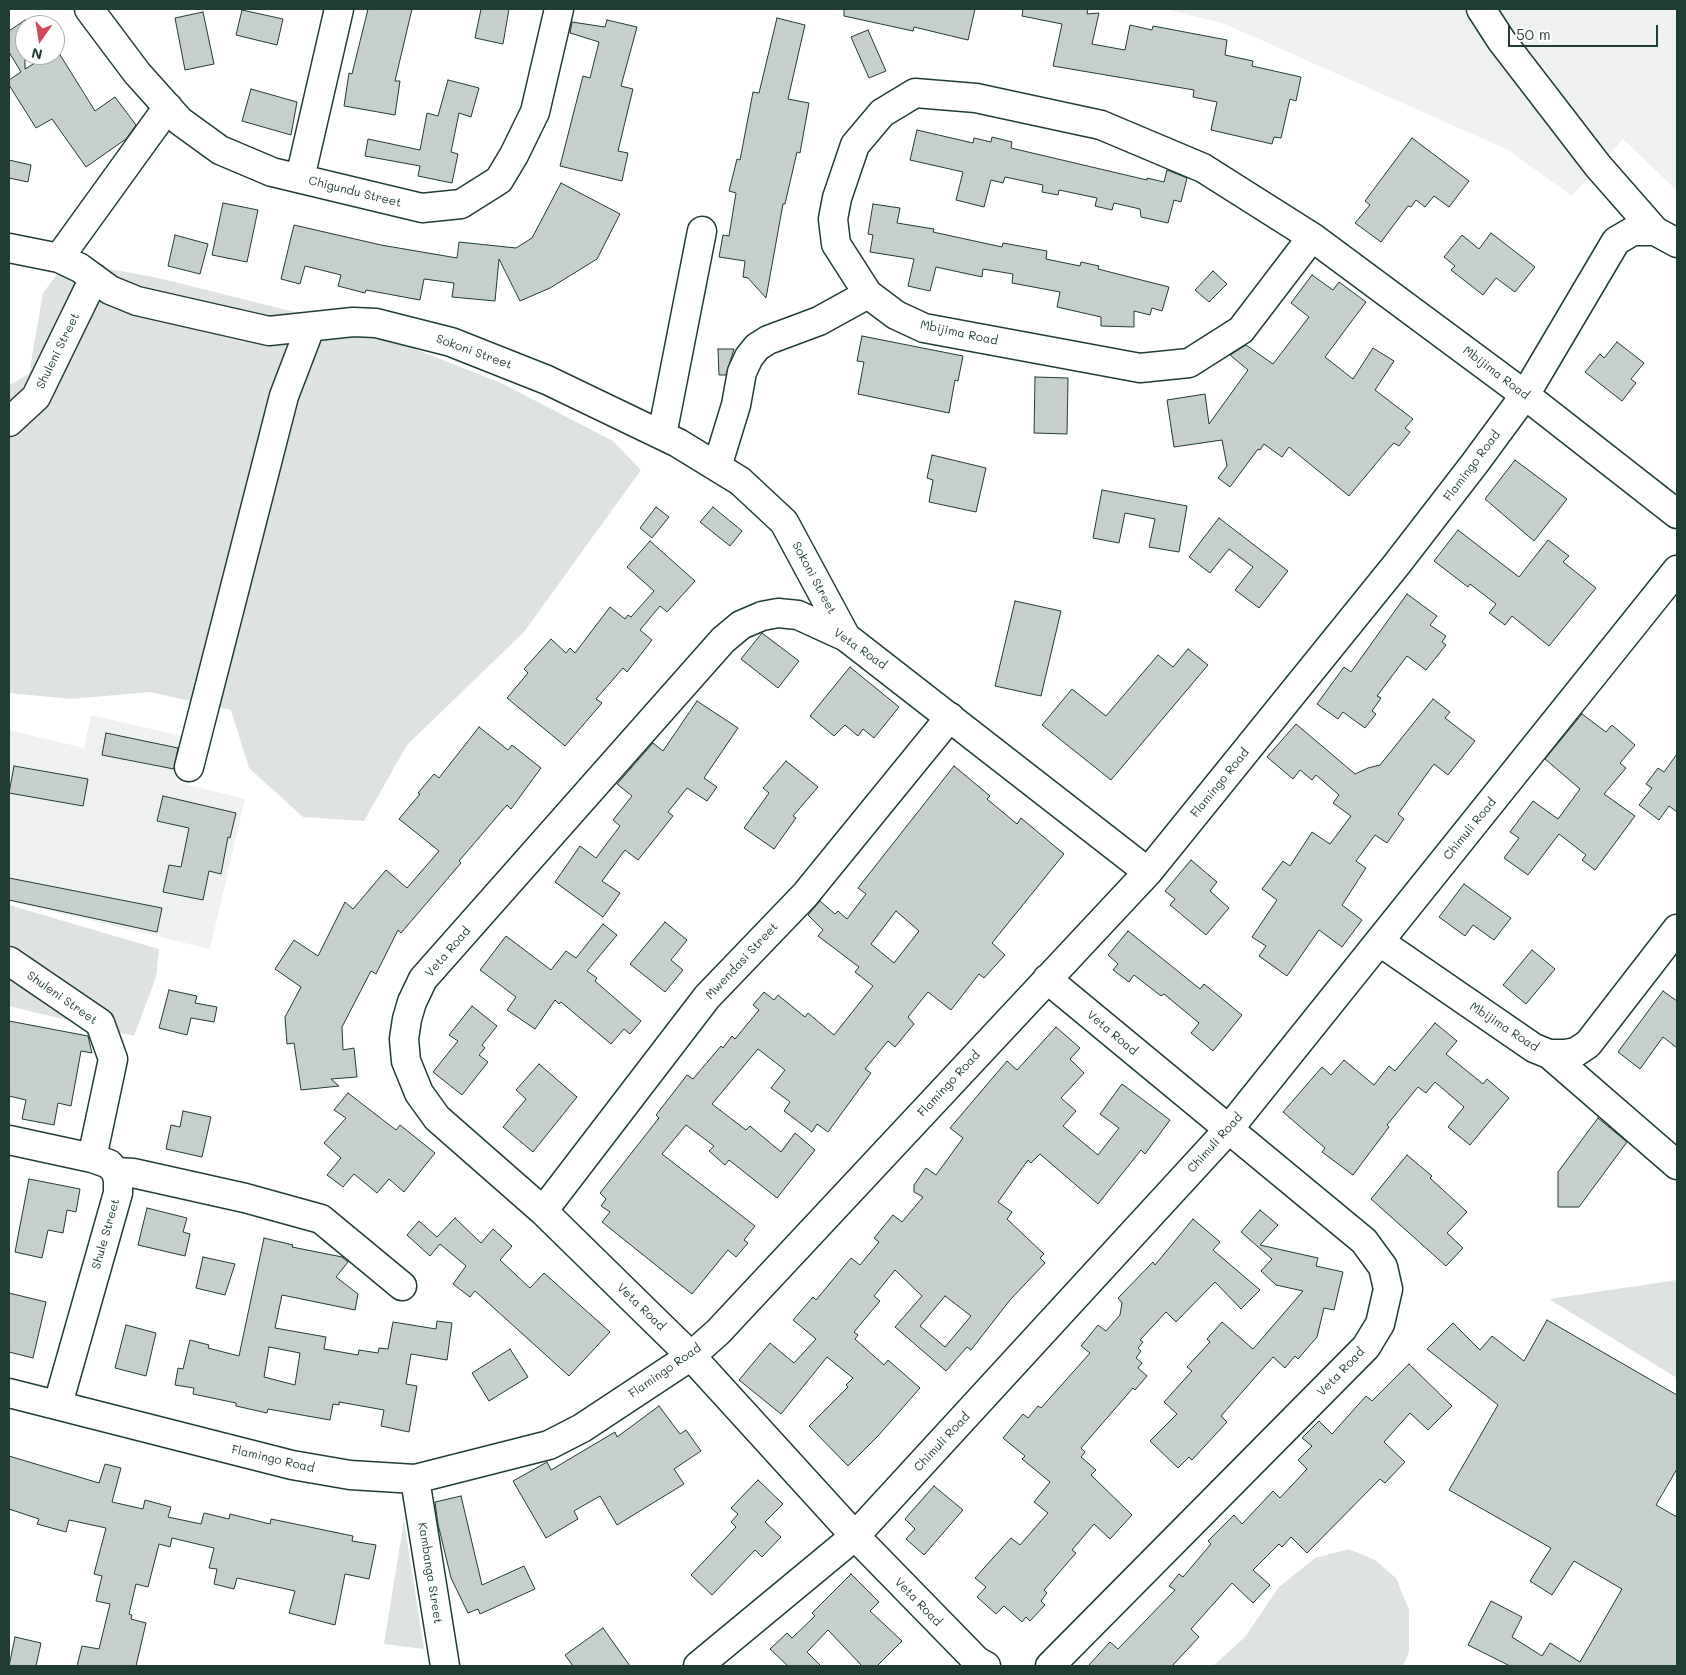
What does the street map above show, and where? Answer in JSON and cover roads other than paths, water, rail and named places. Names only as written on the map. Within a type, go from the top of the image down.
[{"type":"street","name":"Chigundu Street","points":[[89,9],[137,73],[180,121],[220,150],[272,172],[422,208],[461,204],[499,180],[514,155],[535,112],[559,9]]},
{"type":"street","points":[[300,178],[339,9]]},
{"type":"street","points":[[1481,9],[1501,40],[1598,166],[1655,235]]},
{"type":"street","name":"Mbijima Road","points":[[1312,237],[1241,330],[1189,363],[1140,368],[924,328],[896,314],[868,294],[836,244],[833,220],[837,198],[855,145],[882,113],[914,93],[976,98],[1101,125],[1203,168],[1312,237],[1525,394],[1677,514]]},
{"type":"street","points":[[59,258],[168,107]]},
{"type":"street","points":[[662,435],[702,231]]},
{"type":"street","name":"Flamingo Road","points":[[9,1393],[292,1465],[350,1474],[415,1479],[549,1445],[582,1428],[691,1356],[718,1332],[1148,872],[1396,564],[1525,394],[1616,241],[1655,235]]},
{"type":"street","name":"Sokoni Street","points":[[9,248],[59,258],[94,278],[110,290],[137,301],[254,329],[281,332],[353,322],[376,323],[451,342],[547,380],[662,435],[740,481],[784,522],[846,637]]},
{"type":"street","name":"Shuleni Street","points":[[11,426],[36,397],[94,278]]},
{"type":"street","points":[[717,467],[736,405],[742,372],[749,357],[757,347],[768,340],[819,321],[868,294]]},
{"type":"street","points":[[188,767],[284,396],[310,328]]},
{"type":"street","name":"Chimuli Road","points":[[698,1666],[855,1536],[1228,1130],[1677,570]]},
{"type":"street","name":"Veta Road","points":[[986,1666],[977,1662],[855,1536],[691,1356],[543,1211],[438,1118],[419,1093],[406,1061],[404,1039],[412,1002],[423,979],[723,640],[741,625],[762,616],[778,613],[798,615],[846,637],[950,716],[1148,872]]},
{"type":"street","name":"Mwendasi Street","points":[[543,1211],[707,997],[805,895],[950,716]]},
{"type":"street","name":"Mbijima Road","points":[[1380,942],[1534,1048],[1549,1054],[1571,1053],[1588,1044],[1677,928]]},
{"type":"street","name":"Shuleni Street","points":[[9,961],[100,1023],[113,1059],[92,1158]]},
{"type":"street","name":"Veta Road","points":[[1047,979],[1364,1241],[1383,1267],[1388,1288],[1380,1324],[1366,1347],[1050,1666]]},
{"type":"street","points":[[1549,1054],[1677,1165]]},
{"type":"street","points":[[9,1140],[92,1158],[109,1164],[116,1172],[133,1172],[236,1196],[321,1219],[402,1286]]},
{"type":"street","name":"Shule Street","points":[[58,1404],[118,1193],[116,1172]]},
{"type":"street","name":"Kambanga Street","points":[[415,1479],[445,1666]]}]
